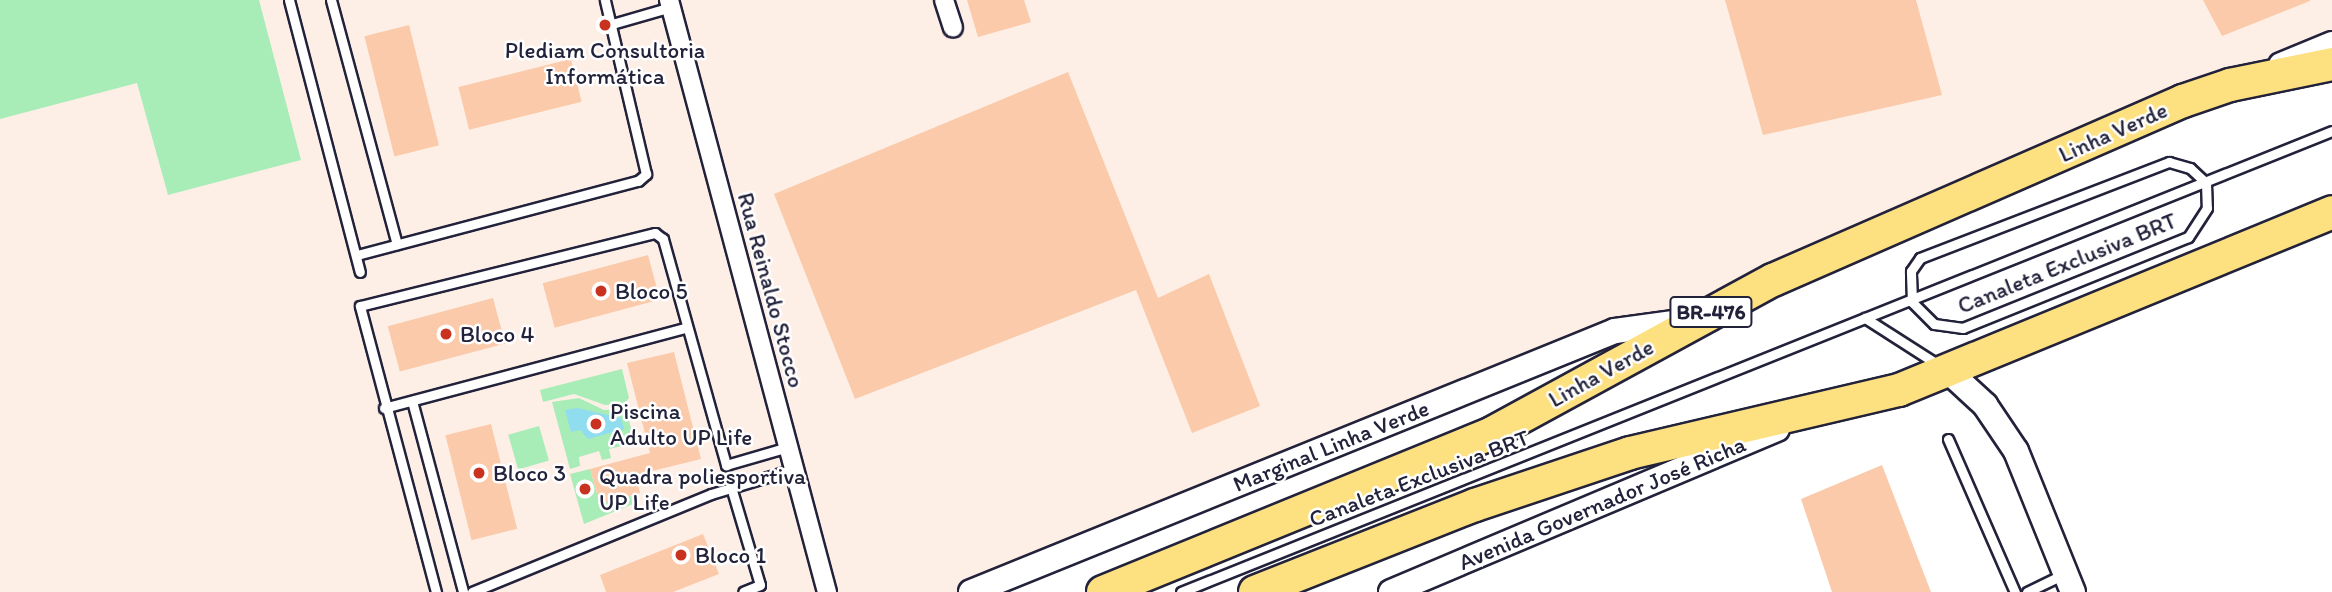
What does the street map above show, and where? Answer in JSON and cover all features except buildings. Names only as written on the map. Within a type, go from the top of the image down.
[{"type":"highway","name":"Linha Verde","points":[[1103,592],[1492,433],[1695,320],[1773,280],[2230,85],[2332,64]]},
{"type":"highway","points":[[1255,592],[1475,505],[1630,453],[1814,414],[1947,370],[2332,212]]},
{"type":"main road","points":[[2230,85],[2332,44]]},
{"type":"main road","name":"Marginal Linha Verde","points":[[971,592],[1615,331],[1695,320]]},
{"type":"main road","points":[[1947,370],[1985,405],[2016,451],[2069,582]]},
{"type":"main road","name":"Avenida Governador José Richa","points":[[1391,592],[1814,414]]},
{"type":"street","points":[[944,0],[953,28]]},
{"type":"street","name":"Rua Reinaldo Stocco","points":[[670,4],[827,592]]},
{"type":"lane","points":[[289,0],[360,272]]},
{"type":"lane","points":[[331,0],[397,244]]},
{"type":"lane","points":[[357,254],[638,181],[646,173],[605,0]]},
{"type":"lane","points":[[612,24],[670,4]]},
{"type":"lane","name":"Canaleta Exclusiva BRT","points":[[1181,592],[1865,318],[1912,302],[2332,131]]},
{"type":"lane","name":"Canaleta Exclusiva BRT","points":[[2316,138],[2332,137]]},
{"type":"lane","points":[[1912,302],[1911,271],[1933,252],[2149,166],[2169,162],[2190,168],[2206,183]]},
{"type":"lane","name":"Canaleta Exclusiva BRT","points":[[1912,302],[1934,324],[1963,328],[2188,237],[2207,208],[2206,183]]},
{"type":"lane","points":[[436,592],[384,408],[360,306],[655,233],[663,239],[685,328],[726,465],[788,447]]},
{"type":"lane","points":[[1865,318],[1947,370]]},
{"type":"lane","points":[[384,408],[685,328]]},
{"type":"lane","points":[[412,401],[463,592]]},
{"type":"lane","points":[[1948,439],[2015,592]]},
{"type":"lane","points":[[472,592],[731,487],[794,469]]},
{"type":"lane","points":[[731,487],[760,585],[743,592]]},
{"type":"lane","points":[[2027,592],[2069,582]]},
{"type":"shaded area","points":[[0,0],[2332,0],[2332,44],[1814,264],[1615,331],[971,592],[0,592]]},
{"type":"green space","points":[[0,0],[259,0],[301,160],[168,195],[137,83],[0,119]]},
{"type":"green space","points":[[622,369],[629,398],[624,404],[605,405],[574,394],[543,402],[540,390]]},
{"type":"green space","points":[[579,398],[604,410],[626,409],[635,443],[609,449],[611,458],[602,460],[599,451],[579,457],[580,466],[570,469],[552,402]]},
{"type":"green space","points":[[539,426],[549,461],[518,469],[508,435]]},
{"type":"green space","points":[[590,469],[600,504],[637,494],[638,502],[584,524],[570,474]]},
{"type":"water","name":"Piscina Adulto UP Life","points":[[577,408],[621,418],[624,429],[588,439],[580,430],[571,432],[565,410]]},
{"type":"place","name":"Plediam Consultoria Informática","points":[[605,25]]},
{"type":"place","name":"Bloco 5","points":[[601,291]]},
{"type":"place","name":"Bloco 4","points":[[446,334]]},
{"type":"place","name":"Piscina Adulto UP Life","points":[[596,424]]},
{"type":"place","name":"Bloco 3","points":[[479,473]]},
{"type":"place","name":"Quadra poliesportiva UP Life","points":[[585,489]]},
{"type":"place","name":"Bloco 1","points":[[681,555]]}]
